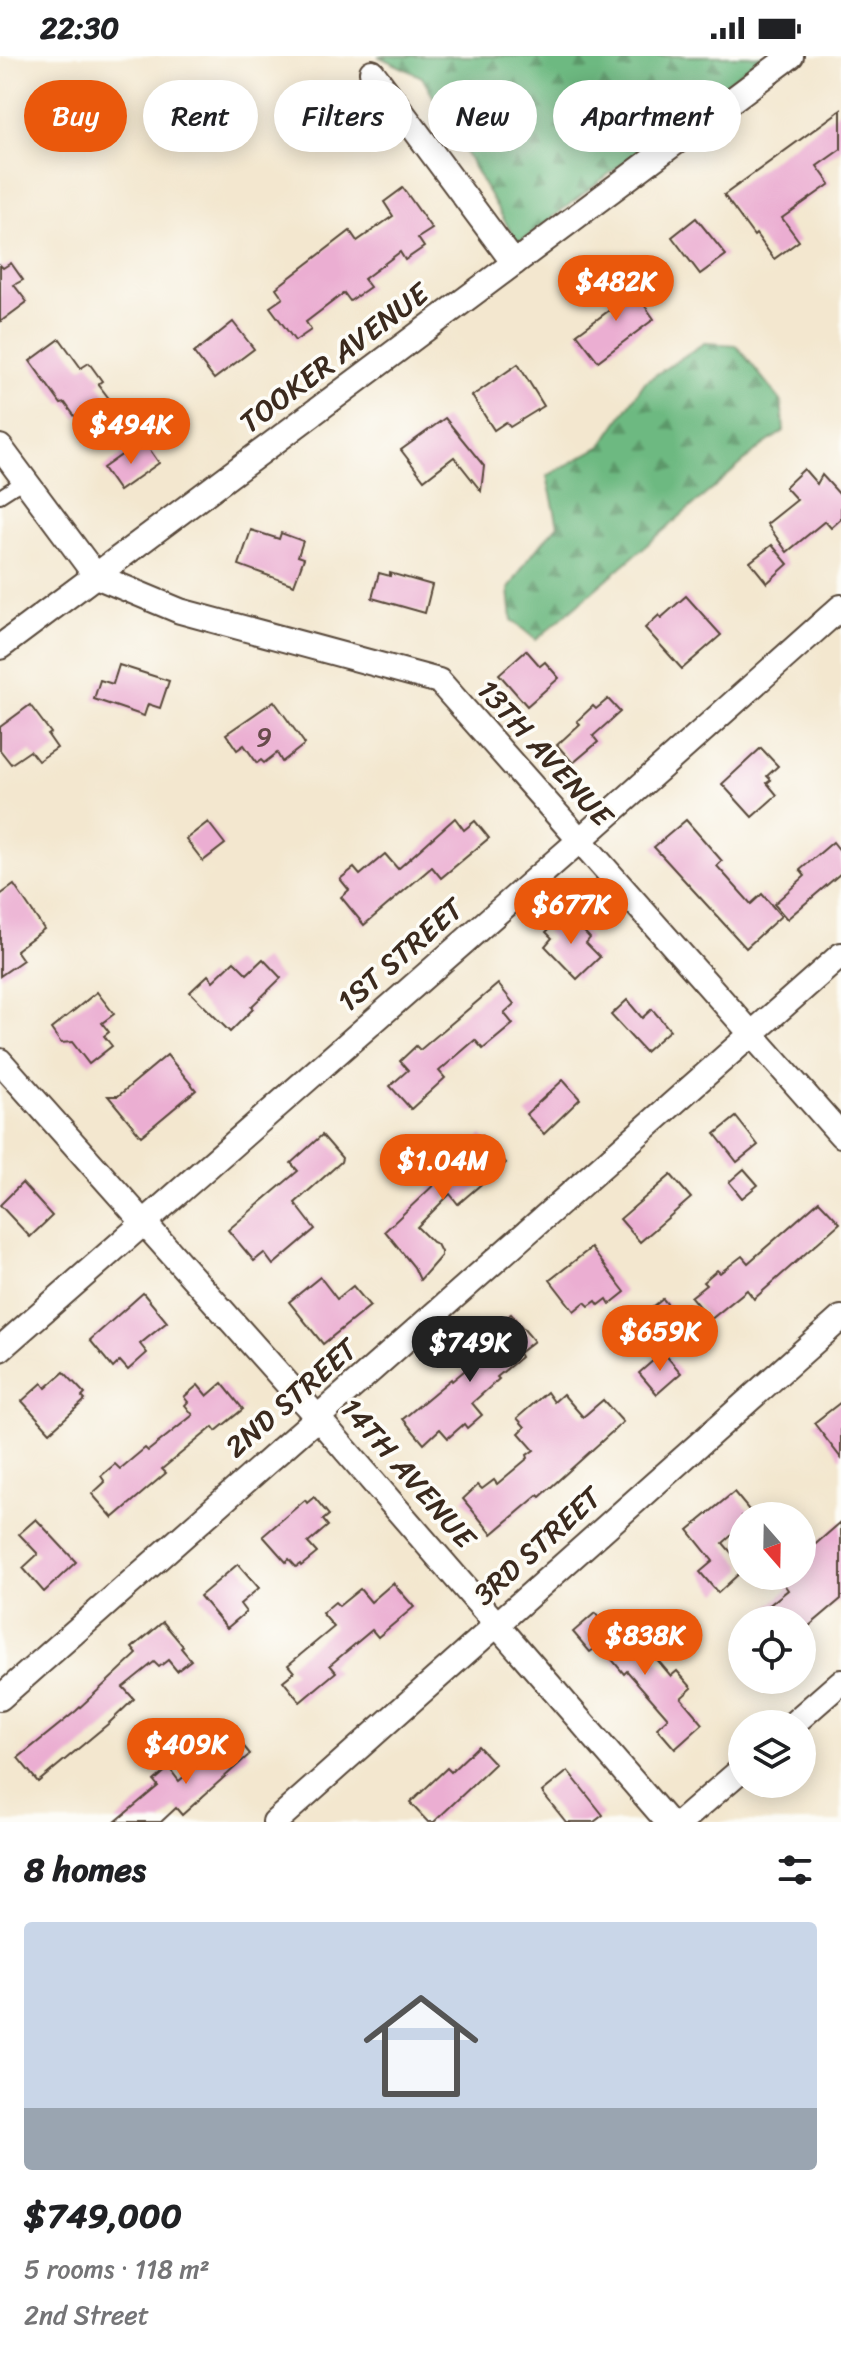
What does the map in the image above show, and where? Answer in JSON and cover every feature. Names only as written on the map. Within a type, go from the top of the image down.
[{"type":"street","name":"TOOKER AVENUE","points":[[0,647],[791,56]]},
{"type":"street","points":[[372,72],[514,263]]},
{"type":"street","points":[[0,447],[96,576]]},
{"type":"street","name":"13TH AVENUE","points":[[96,576],[180,611],[439,681],[841,1135]]},
{"type":"street","name":"1ST STREET","points":[[0,1349],[841,607]]},
{"type":"street","name":"2ND STREET","points":[[0,1698],[841,955]]},
{"type":"street","name":"14TH AVENUE","points":[[0,1061],[317,1417],[668,1822]]},
{"type":"street","name":"3RD STREET","points":[[275,1822],[841,1318]]},
{"type":"street","points":[[809,1710],[841,1682]]},
{"type":"street","points":[[681,1822],[728,1781]]},
{"type":"lane","points":[[0,496],[25,480]]},
{"type":"green space","points":[[378,56],[762,56],[731,80],[553,80],[553,152],[637,152],[518,244],[465,152],[537,152],[537,80],[428,80],[428,87],[422,77]]},
{"type":"green space","points":[[704,343],[736,345],[781,401],[784,431],[762,446],[536,640],[512,620],[509,589],[528,559],[558,525],[547,476],[601,446],[645,382]]},
{"type":"building","points":[[841,110],[841,149],[817,166],[830,184],[782,218],[799,241],[774,259],[724,195]]},
{"type":"building","points":[[403,188],[432,229],[418,238],[424,247],[405,260],[400,252],[364,279],[370,287],[350,301],[344,293],[306,322],[311,330],[295,341],[270,307],[283,298],[276,288],[350,231],[357,241],[393,216],[384,202]]},
{"type":"building","points":[[696,218],[726,255],[700,274],[672,237]]},
{"type":"building","points":[[11,263],[23,280],[14,285],[27,302],[0,322],[0,265],[3,268]]},
{"type":"building","points":[[629,283],[654,319],[598,361],[577,334],[615,306],[609,299]]},
{"type":"building","points":[[233,322],[254,349],[214,379],[194,353]]},
{"type":"building","points":[[60,339],[81,368],[89,363],[102,381],[98,384],[117,409],[94,426],[84,412],[76,418],[65,403],[61,404],[30,361]]},
{"type":"building","points":[[518,364],[544,406],[510,427],[506,422],[494,430],[472,396]]},
{"type":"building","points":[[445,418],[484,466],[481,491],[454,457],[424,480],[401,450]]},
{"type":"building","points":[[143,440],[159,463],[119,491],[103,468]]},
{"type":"building","points":[[804,469],[817,484],[822,475],[841,496],[841,519],[831,528],[825,521],[787,552],[767,524],[797,500],[785,487]]},
{"type":"building","points":[[251,530],[279,539],[281,533],[303,541],[298,556],[304,558],[294,585],[239,565]]},
{"type":"building","points":[[772,545],[788,564],[767,583],[750,562]]},
{"type":"building","points":[[379,573],[390,576],[390,573],[432,585],[425,613],[372,598]]},
{"type":"building","points":[[686,596],[721,635],[682,669],[645,628]]},
{"type":"building","points":[[526,650],[540,666],[545,662],[559,678],[527,706],[499,674]]},
{"type":"building","points":[[119,665],[169,681],[160,708],[148,704],[144,716],[94,699],[100,680],[113,684]]},
{"type":"building","points":[[608,699],[620,712],[593,736],[598,742],[573,763],[557,745],[580,724],[577,721],[593,706],[596,709]]},
{"type":"building","points":[[274,701],[305,744],[282,762],[277,753],[264,763],[261,760],[257,763],[244,745],[237,750],[226,734]]},
{"type":"building","points":[[30,705],[51,733],[48,735],[57,748],[38,761],[30,751],[11,764],[0,750],[0,727]]},
{"type":"building","points":[[761,748],[778,766],[767,776],[771,780],[767,783],[777,795],[752,817],[722,784]]},
{"type":"building","points":[[455,818],[464,830],[475,821],[489,838],[441,878],[432,867],[364,925],[341,897],[349,890],[340,879],[354,868],[360,875],[385,854],[398,869]]},
{"type":"building","points":[[686,820],[722,861],[717,866],[751,904],[762,894],[781,916],[746,948],[654,847]]},
{"type":"building","points":[[208,822],[225,844],[203,861],[186,839]]},
{"type":"building","points":[[833,842],[841,852],[841,873],[787,919],[774,904],[805,876],[800,870]]},
{"type":"building","points":[[14,885],[44,929],[16,950],[23,960],[0,976],[0,895]]},
{"type":"building","points":[[567,913],[590,938],[586,943],[600,957],[577,979],[545,946],[552,938],[546,932]]},
{"type":"building","points":[[263,959],[281,978],[230,1032],[190,992],[208,975],[213,981],[234,961],[247,974]]},
{"type":"building","points":[[498,984],[514,1004],[504,1013],[513,1024],[483,1049],[475,1040],[439,1071],[445,1078],[411,1109],[390,1086],[408,1070],[400,1061],[416,1046],[420,1050]]},
{"type":"building","points":[[97,992],[114,1014],[102,1023],[109,1032],[104,1036],[112,1046],[89,1064],[72,1042],[61,1043],[51,1029]]},
{"type":"building","points":[[627,1000],[642,1018],[652,1009],[670,1030],[645,1052],[611,1015]]},
{"type":"building","points":[[167,1055],[196,1090],[141,1136],[108,1096],[118,1096]]},
{"type":"building","points":[[563,1080],[580,1099],[544,1134],[526,1114]]},
{"type":"building","points":[[736,1117],[758,1145],[737,1162],[715,1134]]},
{"type":"building","points":[[322,1135],[342,1158],[341,1162],[295,1203],[315,1229],[273,1265],[264,1253],[254,1261],[228,1230],[298,1171],[291,1163]]},
{"type":"building","points":[[482,1135],[506,1163],[458,1204],[450,1194],[417,1227],[437,1244],[441,1252],[420,1280],[414,1267],[385,1231],[438,1181],[435,1177]]},
{"type":"building","points":[[744,1169],[758,1185],[742,1198],[729,1182]]},
{"type":"building","points":[[671,1175],[691,1198],[640,1242],[620,1219]]},
{"type":"building","points":[[22,1183],[52,1216],[30,1237],[0,1205]]},
{"type":"building","points":[[819,1201],[840,1223],[754,1299],[747,1290],[710,1320],[691,1297],[706,1285],[703,1282],[742,1256],[748,1263]]},
{"type":"building","points":[[591,1248],[625,1292],[610,1304],[607,1299],[599,1305],[596,1301],[589,1306],[585,1302],[574,1311],[550,1280]]},
{"type":"building","points":[[320,1277],[337,1299],[353,1286],[370,1306],[323,1344],[289,1302]]},
{"type":"building","points":[[143,1293],[167,1322],[140,1344],[147,1353],[128,1370],[120,1361],[113,1368],[90,1340]]},
{"type":"building","points":[[663,1299],[681,1320],[661,1336],[644,1314]]},
{"type":"building","points":[[511,1314],[534,1341],[472,1403],[482,1415],[467,1428],[464,1424],[448,1438],[440,1429],[424,1444],[403,1419],[482,1356],[479,1352],[489,1344],[483,1337]]},
{"type":"building","points":[[663,1352],[681,1373],[657,1394],[639,1373]]},
{"type":"building","points":[[64,1372],[85,1394],[82,1397],[85,1400],[50,1432],[22,1401],[42,1383],[46,1388]]},
{"type":"building","points":[[222,1383],[243,1409],[216,1431],[213,1427],[162,1469],[166,1473],[113,1518],[92,1494],[105,1482],[101,1476],[115,1464],[120,1469],[145,1448],[148,1451],[193,1415],[185,1405],[188,1402],[184,1397],[198,1385],[207,1396]]},
{"type":"building","points":[[547,1392],[554,1402],[563,1394],[583,1417],[603,1400],[623,1422],[540,1497],[538,1495],[492,1534],[463,1499],[478,1485],[482,1489],[494,1480],[497,1484],[528,1458],[527,1455],[534,1450],[519,1433],[525,1427],[517,1418]]},
{"type":"building","points":[[841,1402],[841,1458],[814,1423]]},
{"type":"building","points":[[734,1492],[742,1502],[728,1502],[728,1539],[723,1543],[728,1549],[728,1584],[718,1593],[700,1572],[713,1561],[688,1530]]},
{"type":"building","points":[[314,1497],[329,1515],[323,1520],[328,1526],[308,1543],[317,1553],[296,1567],[289,1559],[286,1562],[263,1536],[305,1500],[307,1503]]},
{"type":"building","points":[[36,1519],[76,1562],[44,1592],[23,1568],[38,1554],[19,1534]]},
{"type":"building","points":[[841,1522],[841,1599],[816,1620],[816,1606],[768,1606],[788,1590],[816,1590],[816,1544]]},
{"type":"building","points":[[238,1564],[259,1588],[240,1604],[246,1612],[227,1628],[200,1596]]},
{"type":"building","points":[[393,1583],[414,1607],[378,1637],[372,1630],[330,1665],[336,1672],[300,1702],[283,1681],[294,1672],[288,1665],[334,1627],[322,1613],[335,1602],[339,1606],[360,1589],[371,1602]]},
{"type":"building","points":[[595,1613],[610,1632],[617,1625],[633,1644],[639,1638],[671,1676],[677,1671],[692,1688],[681,1698],[703,1724],[675,1749],[657,1728],[668,1718],[605,1651],[602,1653],[597,1647],[590,1652],[573,1632]]},
{"type":"building","points":[[163,1622],[191,1660],[177,1671],[168,1660],[159,1667],[154,1662],[123,1687],[134,1699],[38,1782],[18,1758],[76,1711],[137,1654],[132,1648]]},
{"type":"building","points":[[236,1737],[250,1754],[182,1815],[176,1808],[161,1822],[115,1822],[158,1786],[154,1781],[169,1768],[179,1781],[217,1748],[220,1751]]},
{"type":"building","points":[[478,1746],[495,1764],[434,1822],[428,1822],[410,1803],[447,1768],[451,1772]]},
{"type":"building","points":[[568,1771],[603,1815],[594,1822],[566,1822],[542,1792]]}]
